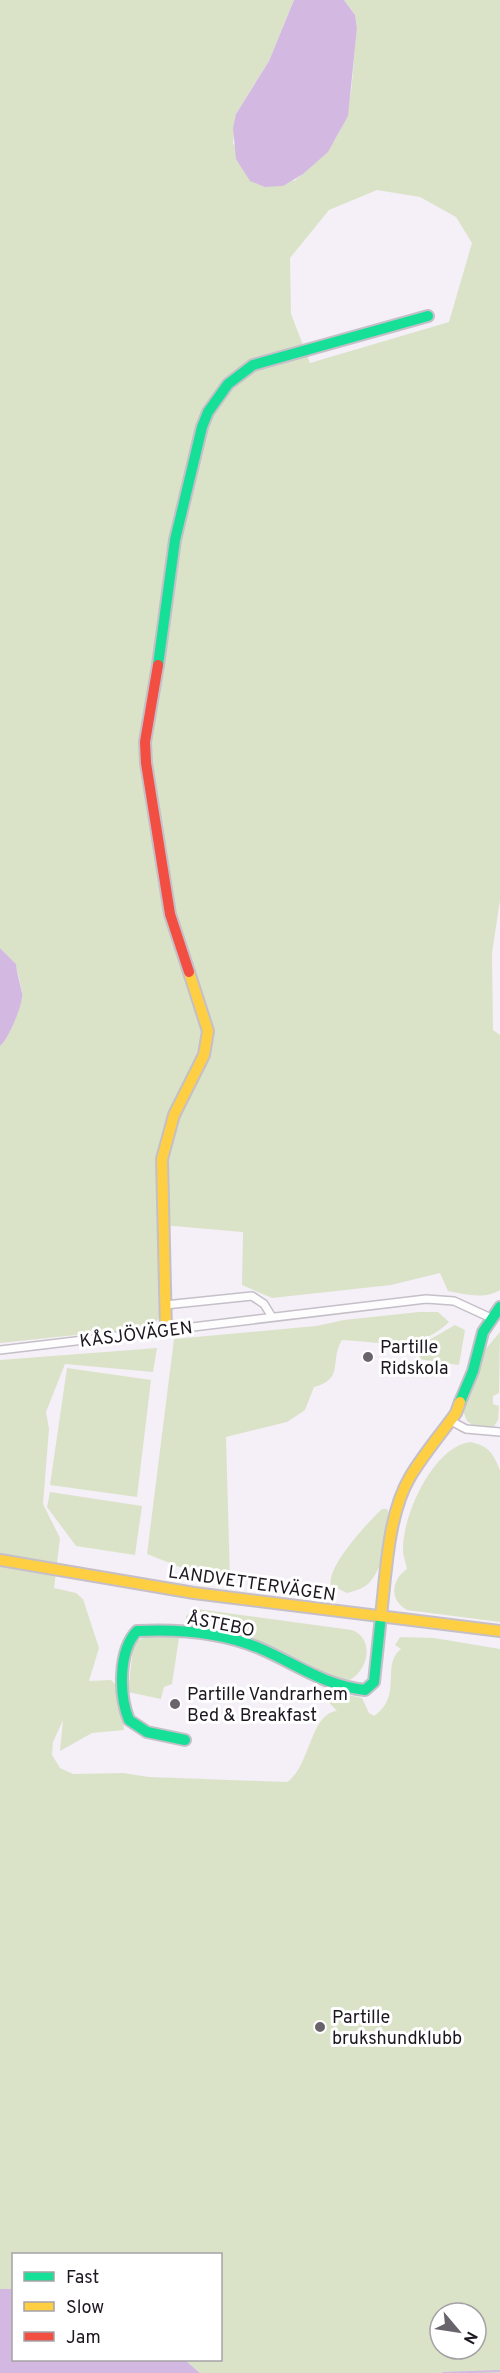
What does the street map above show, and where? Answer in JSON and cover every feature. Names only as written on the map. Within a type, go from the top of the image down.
[{"type":"street","points":[[166,1330],[162,1159],[174,1115],[204,1055],[208,1032],[170,914],[146,763],[145,742],[168,600],[175,540],[202,427],[208,412],[228,384],[253,364],[428,316]]},
{"type":"street","name":"KÅSJÖVÄGEN","points":[[165,1305],[252,1296],[264,1304],[272,1317]]},
{"type":"street","name":"KÅSJÖVÄGEN","points":[[0,1350],[426,1299],[454,1301],[490,1318]]},
{"type":"street","points":[[382,1617],[387,1563],[399,1501],[410,1477],[451,1421],[466,1390],[483,1332],[490,1318],[500,1307]]},
{"type":"street","points":[[451,1421],[466,1429],[500,1432]]},
{"type":"street","name":"LANDVETTERVÄGEN","points":[[0,1560],[194,1593],[500,1631]]},
{"type":"street","name":"ÅSTEBO","points":[[185,1740],[141,1728],[128,1718],[123,1691],[124,1662],[132,1634],[160,1631],[227,1638],[264,1650],[328,1685],[365,1690],[375,1682],[382,1617]]},
{"type":"green space","points":[[0,0],[294,0],[269,61],[236,114],[233,144],[294,181],[330,146],[341,130],[347,113],[351,95],[357,28],[355,15],[344,0],[500,0],[500,900],[492,953],[493,1030],[500,1035],[500,1290],[481,1296],[448,1291],[440,1273],[391,1285],[272,1298],[242,1285],[243,1232],[162,1225],[162,1312],[158,1320],[143,1328],[0,1343],[0,1046],[13,1023],[22,994],[16,964],[0,948]],"holes":[[[377,190],[420,197],[456,217],[472,243],[449,322],[310,363],[291,314],[290,258],[329,210]]]},
{"type":"green space","points":[[438,1312],[449,1322],[437,1332],[411,1342],[342,1340],[336,1355],[333,1374],[324,1384],[314,1387],[305,1410],[287,1422],[226,1437],[230,1580],[205,1577],[147,1554],[174,1339],[316,1326],[344,1320]]},
{"type":"green space","points":[[455,1325],[465,1330],[459,1365],[419,1359],[422,1344]]},
{"type":"green space","points":[[500,1332],[499,1393],[493,1396],[493,1404],[499,1406],[498,1420],[493,1428],[475,1427],[467,1421],[463,1411],[484,1351]]},
{"type":"green space","points":[[157,1348],[153,1372],[65,1364],[46,1412],[49,1429],[43,1504],[60,1538],[54,1588],[76,1593],[83,1599],[99,1648],[89,1681],[111,1680],[120,1689],[124,1730],[92,1733],[60,1751],[63,1720],[53,1742],[52,1755],[60,1768],[73,1774],[123,1773],[149,1777],[287,1782],[301,1765],[321,1721],[328,1714],[337,1711],[324,1697],[325,1690],[362,1698],[369,1713],[374,1716],[383,1708],[390,1690],[392,1664],[401,1649],[395,1645],[400,1637],[434,1638],[500,1649],[500,2373],[200,2373],[186,2361],[222,2361],[222,2253],[12,2253],[12,2289],[0,2289],[0,1360]]},
{"type":"green space","points":[[67,1368],[151,1380],[137,1497],[50,1485]]},
{"type":"green space","points":[[470,1442],[490,1451],[500,1470],[500,1622],[407,1610],[397,1601],[394,1590],[398,1579],[407,1569],[403,1555],[404,1536],[414,1502],[422,1485],[444,1456],[456,1447]]},
{"type":"green space","points":[[50,1492],[142,1506],[135,1555],[76,1546],[47,1507]]},
{"type":"green space","points":[[382,1509],[387,1509],[389,1517],[389,1537],[387,1548],[374,1576],[364,1587],[347,1593],[331,1585],[331,1577],[342,1556]]},
{"type":"green space","points":[[197,1609],[352,1630],[365,1641],[366,1657],[359,1672],[345,1682],[260,1642],[230,1633],[190,1626],[186,1623],[186,1616]]},
{"type":"green space","points":[[148,1635],[179,1638],[172,1684],[164,1687],[161,1699],[128,1692],[133,1647],[137,1641]]},
{"type":"shaded area","points":[[294,0],[344,0],[355,15],[357,28],[348,116],[328,152],[303,174],[283,186],[265,187],[250,181],[236,159],[233,128],[236,114],[269,61]]},
{"type":"shaded area","points":[[0,948],[16,964],[22,998],[15,1021],[0,1046]]},
{"type":"shaded area","points":[[0,2289],[12,2289],[12,2361],[186,2361],[200,2373],[0,2373]]},
{"type":"waterway","points":[[443,2373],[500,2371]]},
{"type":"traffic: fast","points":[[158,665],[175,540],[202,427],[208,412],[228,384],[253,365],[428,316]]},
{"type":"traffic: fast","points":[[460,1402],[473,1371],[483,1332],[500,1307]]},
{"type":"traffic: fast","points":[[185,1740],[147,1732],[129,1720],[123,1699],[123,1662],[126,1650],[137,1631],[184,1631],[230,1638],[259,1648],[323,1679],[365,1690],[374,1682],[381,1616]]},
{"type":"traffic: slow","points":[[166,1330],[162,1159],[174,1115],[204,1055],[208,1031],[189,972]]},
{"type":"traffic: slow","points":[[381,1616],[389,1544],[397,1508],[410,1477],[456,1413],[460,1402]]},
{"type":"traffic: slow","points":[[0,1560],[194,1593],[500,1631]]},
{"type":"traffic: jam","points":[[158,665],[145,742],[146,763],[170,914],[189,972]]},
{"type":"place","name":"Partille Ridskola","points":[[368,1357]]},
{"type":"place","name":"Partille Vandrarhem Bed & Breakfast","points":[[175,1704]]},
{"type":"place","name":"Partille brukshundklubb","points":[[320,2027]]}]
